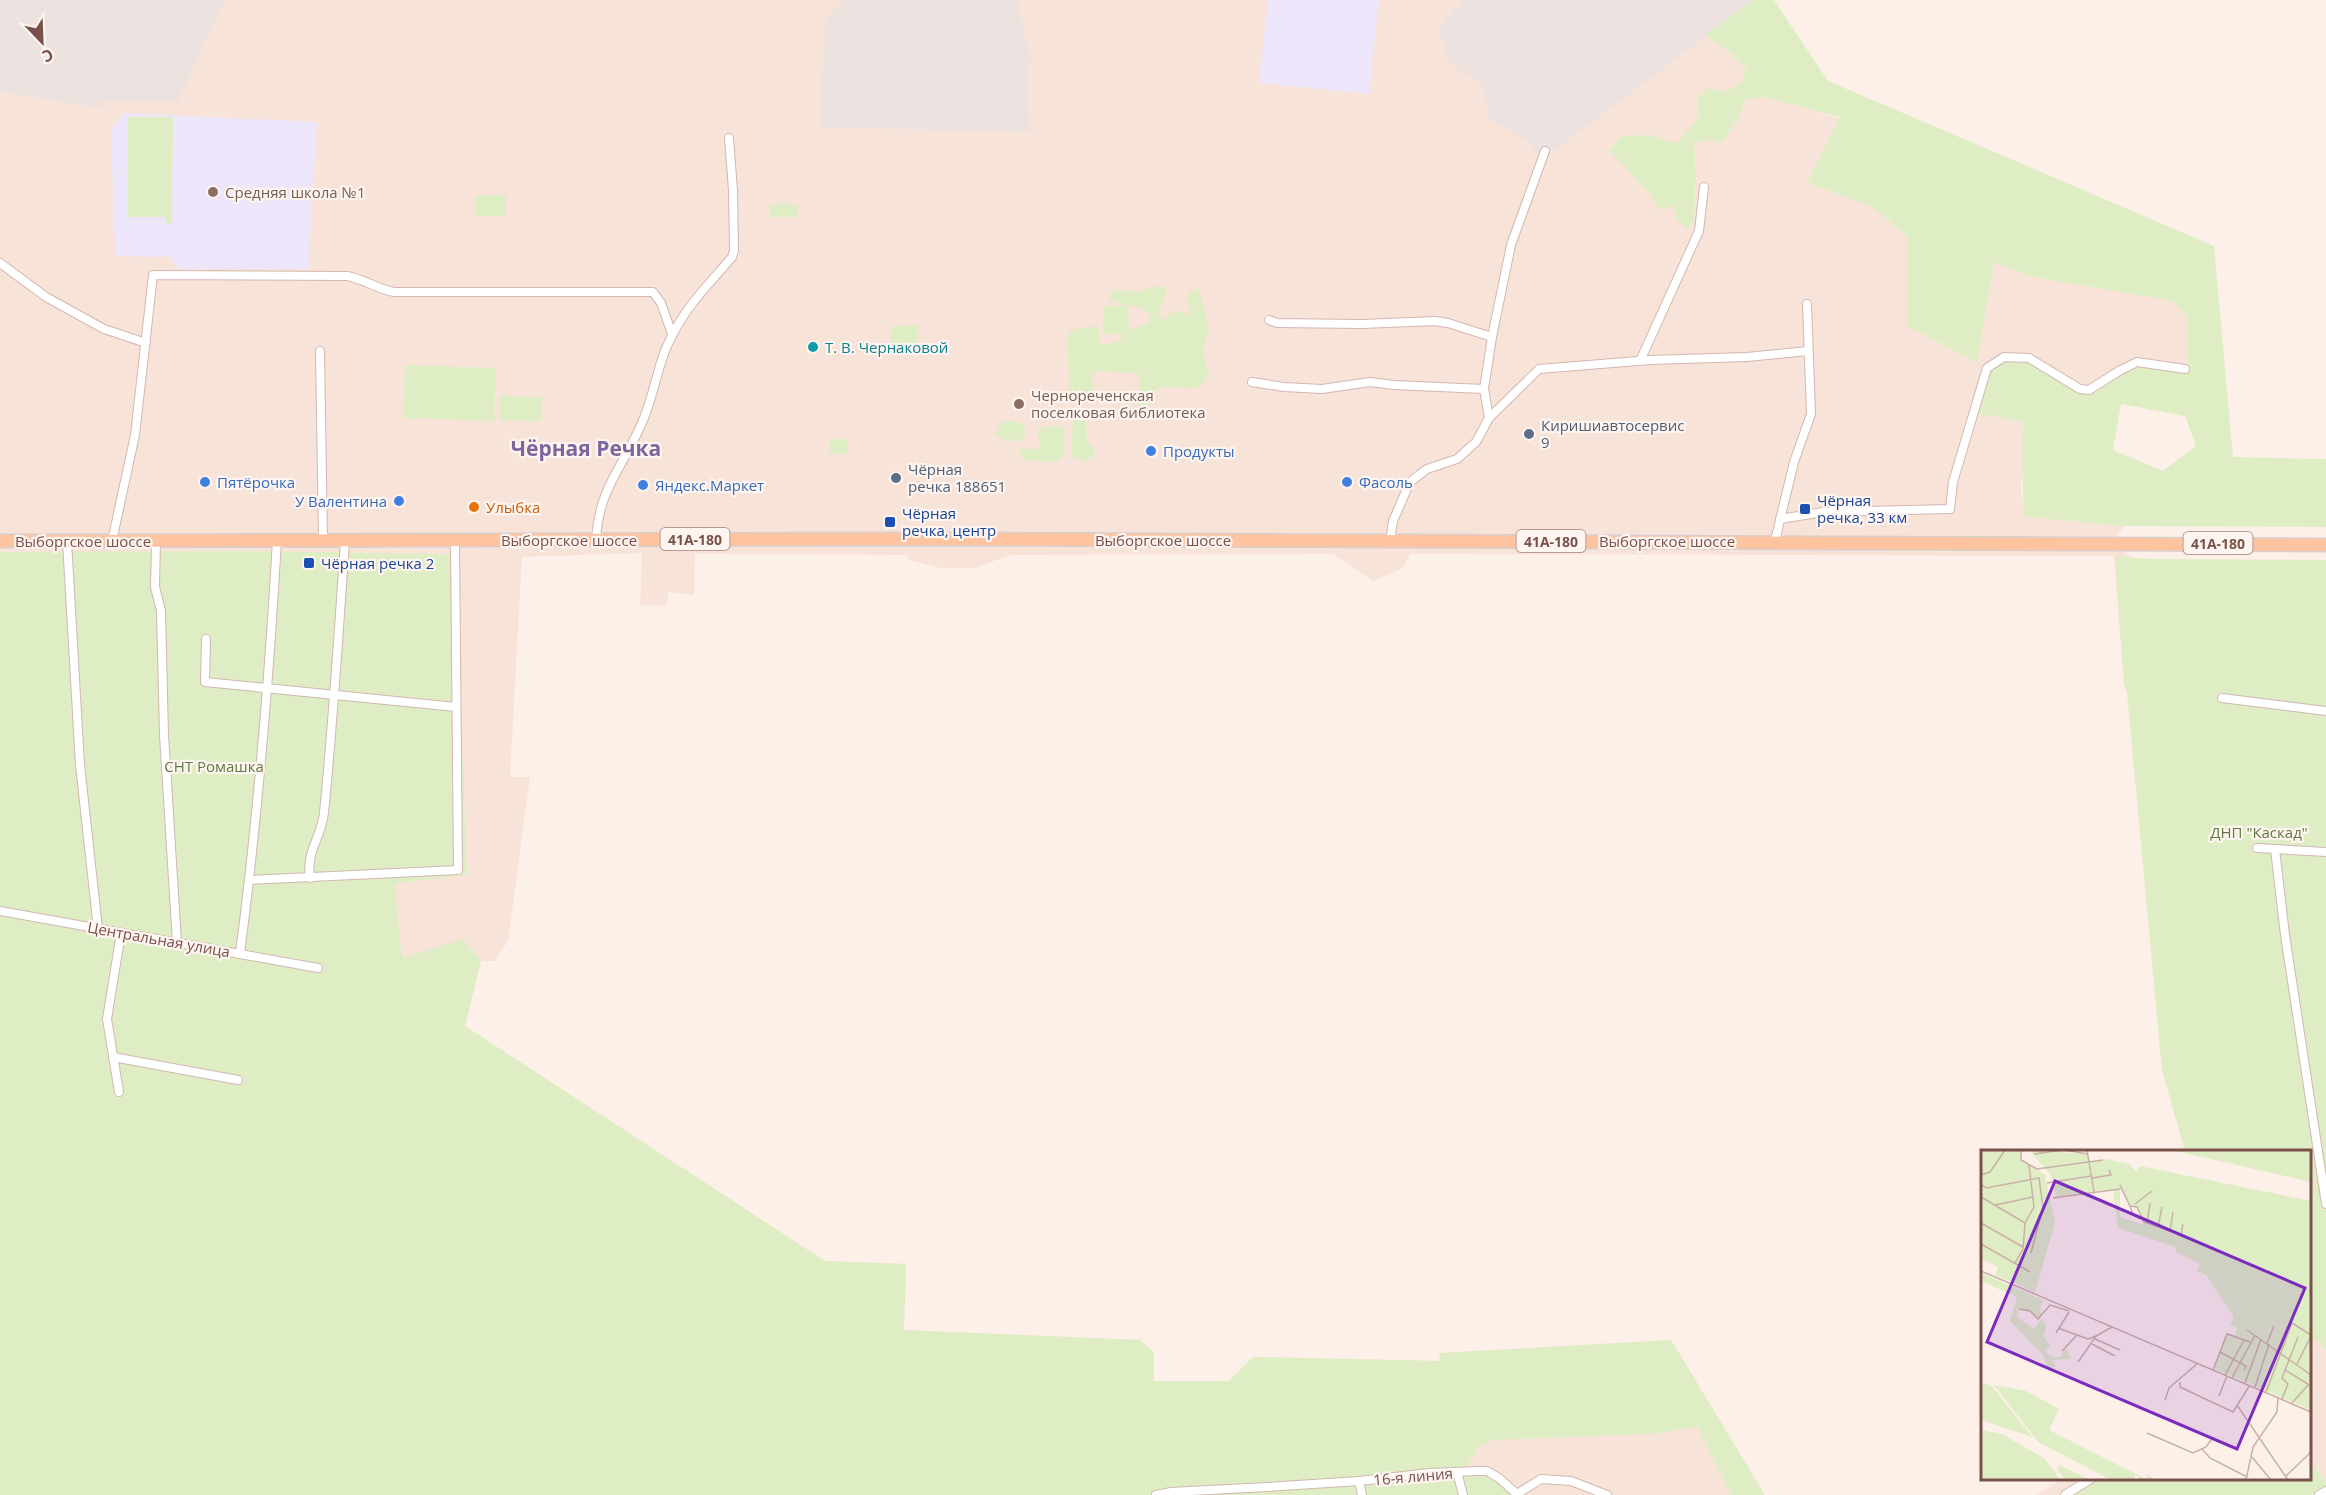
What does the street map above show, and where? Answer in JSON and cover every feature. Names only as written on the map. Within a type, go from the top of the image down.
[{"type":"main road","name":"Выборгское шоссе","points":[[0,541],[596,539],[1775,541],[2326,545]]},
{"type":"street","points":[[596,539],[597,522],[606,491],[641,426],[652,400],[662,358],[672,334],[732,257],[735,250],[729,138]]},
{"type":"street","points":[[1489,418],[1484,389],[1511,245],[1545,151]]},
{"type":"street","points":[[1640,361],[1699,231],[1704,187]]},
{"type":"street","points":[[0,263],[46,297],[94,324],[146,342]]},
{"type":"street","points":[[112,541],[135,435],[153,275],[347,276],[362,279],[384,290],[394,292],[653,292],[661,303],[672,334]]},
{"type":"street","points":[[1775,541],[1794,462],[1811,414],[1807,304]]},
{"type":"street","points":[[1269,320],[1277,323],[1362,324],[1435,321],[1492,337]]},
{"type":"street","points":[[320,351],[322,540]]},
{"type":"street","points":[[1390,541],[1393,521],[1410,482],[1427,469],[1457,459],[1476,442],[1489,418],[1539,369],[1640,361],[1747,357],[1808,351]]},
{"type":"street","points":[[1780,519],[1823,512],[1950,509],[1953,482],[1987,368],[2004,357],[2029,358],[2080,389],[2090,390],[2137,362],[2185,369]]},
{"type":"street","points":[[1252,382],[1284,387],[1322,388],[1370,382],[1484,389]]},
{"type":"street","points":[[156,540],[155,587],[161,611],[164,735],[177,943]]},
{"type":"street","points":[[240,953],[250,880],[268,688],[277,540]]},
{"type":"street","points":[[310,878],[308,863],[323,820],[335,694],[345,540]]},
{"type":"street","points":[[67,541],[80,765],[98,929]]},
{"type":"street","points":[[250,880],[458,870],[455,541]]},
{"type":"street","points":[[206,639],[205,681],[456,707]]},
{"type":"street","points":[[2222,698],[2326,711]]},
{"type":"street","points":[[2257,848],[2326,852]]},
{"type":"street","points":[[2275,849],[2285,936],[2326,1204]]},
{"type":"street","name":"Центральная улица","points":[[0,911],[318,968]]},
{"type":"street","points":[[119,1092],[107,1019],[122,933]]},
{"type":"street","points":[[113,1057],[237,1080]]},
{"type":"street","points":[[1457,1472],[1463,1495]]},
{"type":"street","name":"16-я линия","points":[[1156,1494],[1256,1491],[1430,1473],[1487,1472],[1499,1478],[1517,1495]]},
{"type":"street","points":[[1517,1495],[1540,1479],[1571,1481],[1607,1495]]},
{"type":"street","points":[[2065,1495],[2090,1480]]},
{"type":"street","points":[[1359,1481],[1362,1495]]},
{"type":"street","points":[[2319,1495],[2326,1491]]},
{"type":"shaded area","name":"Чёрная Речка","points":[[0,0],[1754,0],[1705,35],[1746,68],[1741,83],[1726,92],[1707,89],[1698,98],[1698,119],[1676,145],[1652,135],[1622,136],[1609,149],[1651,195],[1657,206],[1674,207],[1677,220],[1687,228],[1694,221],[1696,171],[1694,143],[1709,140],[1723,142],[1739,116],[1745,100],[1763,97],[1840,118],[1807,183],[1871,206],[1907,236],[1907,326],[1976,363],[1994,261],[2032,277],[2173,301],[2188,318],[2188,361],[2183,368],[1975,413],[2023,422],[2024,463],[2021,486],[2025,517],[2124,526],[2112,543],[2135,559],[2185,1150],[2162,1070],[2127,692],[2124,685],[2114,556],[1410,554],[1403,568],[1373,581],[1333,554],[1010,555],[975,568],[941,568],[909,560],[906,555],[695,554],[694,595],[668,592],[667,605],[640,606],[642,553],[522,557],[510,777],[530,777],[508,941],[495,961],[481,961],[465,1026],[825,1261],[906,1264],[904,1330],[1140,1340],[1154,1352],[1154,1381],[1229,1381],[1253,1357],[1439,1361],[1440,1353],[1671,1340],[1765,1495],[1702,1425],[959,1425],[0,918]]},
{"type":"shaded area","points":[[0,0],[224,0],[178,101],[103,101],[100,108],[0,91]]},
{"type":"shaded area","points":[[844,0],[1016,0],[1019,3],[1024,37],[1034,61],[1026,62],[1030,132],[819,127],[826,20]]},
{"type":"shaded area","points":[[1268,0],[1379,0],[1369,94],[1259,83]]},
{"type":"shaded area","points":[[1463,0],[1754,0],[1543,159],[1526,140],[1488,118],[1484,86],[1450,63],[1438,28]]},
{"type":"shaded area","name":"Средняя школа №1","points":[[124,113],[317,122],[308,269],[179,269],[170,257],[115,256],[111,129]]},
{"type":"shaded area","points":[[2311,1327],[2326,1351],[2326,1483],[2311,1460]]},
{"type":"shaded area","points":[[1685,1427],[1697,1427],[1731,1495],[1518,1495],[1464,1472],[1477,1448],[1492,1440],[1653,1434]]},
{"type":"shaded area","points":[[2061,1480],[2090,1480],[2065,1495],[2036,1495]]},
{"type":"green space","points":[[1754,0],[1774,0],[1828,81],[2214,246],[2233,457],[2326,459],[2326,527],[2124,526],[2025,517],[2023,422],[1974,413],[1987,368],[2004,357],[2029,358],[2089,390],[2137,362],[2183,368],[2188,361],[2188,318],[2173,301],[2032,277],[1994,262],[1977,363],[1907,326],[1907,236],[1871,206],[1807,183],[1840,117],[1763,97],[1745,100],[1739,116],[1723,142],[1709,140],[1694,143],[1696,171],[1694,221],[1687,229],[1677,220],[1674,207],[1670,205],[1665,211],[1657,206],[1651,195],[1609,150],[1622,136],[1652,135],[1676,144],[1697,119],[1698,98],[1707,88],[1726,92],[1741,83],[1746,69],[1731,54],[1705,35]],"holes":[[[2121,404],[2185,416],[2196,446],[2163,471],[2113,450]]]},
{"type":"green space","points":[[128,117],[173,117],[172,223],[165,223],[165,217],[128,217]]},
{"type":"green space","points":[[475,195],[506,195],[506,216],[475,216]]},
{"type":"green space","points":[[770,204],[798,204],[798,217],[770,217]]},
{"type":"green space","points":[[1164,286],[1167,289],[1159,314],[1166,322],[1168,314],[1182,311],[1187,315],[1191,311],[1187,302],[1188,294],[1198,288],[1207,322],[1203,355],[1208,371],[1207,378],[1197,387],[1161,388],[1154,392],[1149,401],[1148,417],[1144,419],[1140,417],[1139,412],[1140,376],[1133,373],[1097,371],[1091,376],[1094,391],[1089,399],[1076,403],[1069,396],[1068,335],[1075,329],[1095,326],[1099,330],[1099,343],[1103,345],[1121,340],[1123,334],[1103,334],[1103,306],[1128,305],[1111,301],[1109,296],[1115,290],[1140,292],[1152,287]],"holes":[[[1128,306],[1140,307],[1150,315],[1149,323],[1129,330]]]},
{"type":"green space","points":[[917,325],[917,349],[891,349],[891,326]]},
{"type":"green space","points":[[405,365],[496,368],[494,421],[404,418]]},
{"type":"green space","points":[[500,396],[542,397],[541,421],[499,420]]},
{"type":"green space","points":[[1079,408],[1086,408],[1087,441],[1095,454],[1087,461],[1074,458],[1071,453],[1073,418]]},
{"type":"green space","points":[[1012,421],[1024,424],[1026,434],[1019,441],[1004,441],[995,434],[1001,423]]},
{"type":"green space","points":[[1058,425],[1064,428],[1064,455],[1056,462],[1024,460],[1019,453],[1021,449],[1037,449],[1040,446],[1037,431]]},
{"type":"green space","points":[[830,439],[848,439],[847,454],[829,453]]},
{"type":"green space","name":"СНТ Ромашка","points":[[228,551],[455,554],[467,875],[395,883],[403,958],[463,939],[481,960],[465,1026],[825,1261],[906,1264],[904,1330],[1140,1340],[1154,1352],[1154,1381],[1229,1381],[1253,1357],[1439,1361],[1440,1353],[1671,1340],[1765,1495],[1731,1495],[1697,1427],[1653,1434],[1492,1440],[1477,1448],[1464,1471],[1487,1471],[1518,1495],[0,1495],[0,552]]},
{"type":"green space","name":"ДНП \"Каскад\"","points":[[2115,556],[2146,559],[2326,560],[2326,1351],[2319,1339],[2311,1344],[2311,1150],[2185,1150],[2162,1070],[2127,692],[2124,685]]},
{"type":"green space","points":[[2311,1460],[2326,1483],[2326,1495],[2065,1495],[2090,1480],[2311,1480]]},
{"type":"place","name":"Средняя школа №1","points":[[213,192]]},
{"type":"place","name":"Т. В. Чернаковой","points":[[813,347]]},
{"type":"place","name":"Чернореченская поселковая библиотека","points":[[1019,404]]},
{"type":"place","name":"Киришиавтосервис 9","points":[[1529,434]]},
{"type":"place","name":"Продукты","points":[[1151,451]]},
{"type":"place","name":"Чёрная речка 188651","points":[[896,478]]},
{"type":"place","name":"Пятёрочка","points":[[205,482]]},
{"type":"place","name":"Фасоль","points":[[1347,482]]},
{"type":"place","name":"Яндекс.Маркет","points":[[643,485]]},
{"type":"place","name":"У Валентина","points":[[399,501]]},
{"type":"place","name":"Улыбка","points":[[474,507]]},
{"type":"place","name":"Чёрная речка, 33 км","points":[[1805,509]]},
{"type":"place","name":"Чёрная речка, центр","points":[[890,522]]},
{"type":"place","name":"Чёрная речка 2","points":[[309,563]]},
{"type":"district","name":"Чёрная Речка","points":[[586,448]]}]
